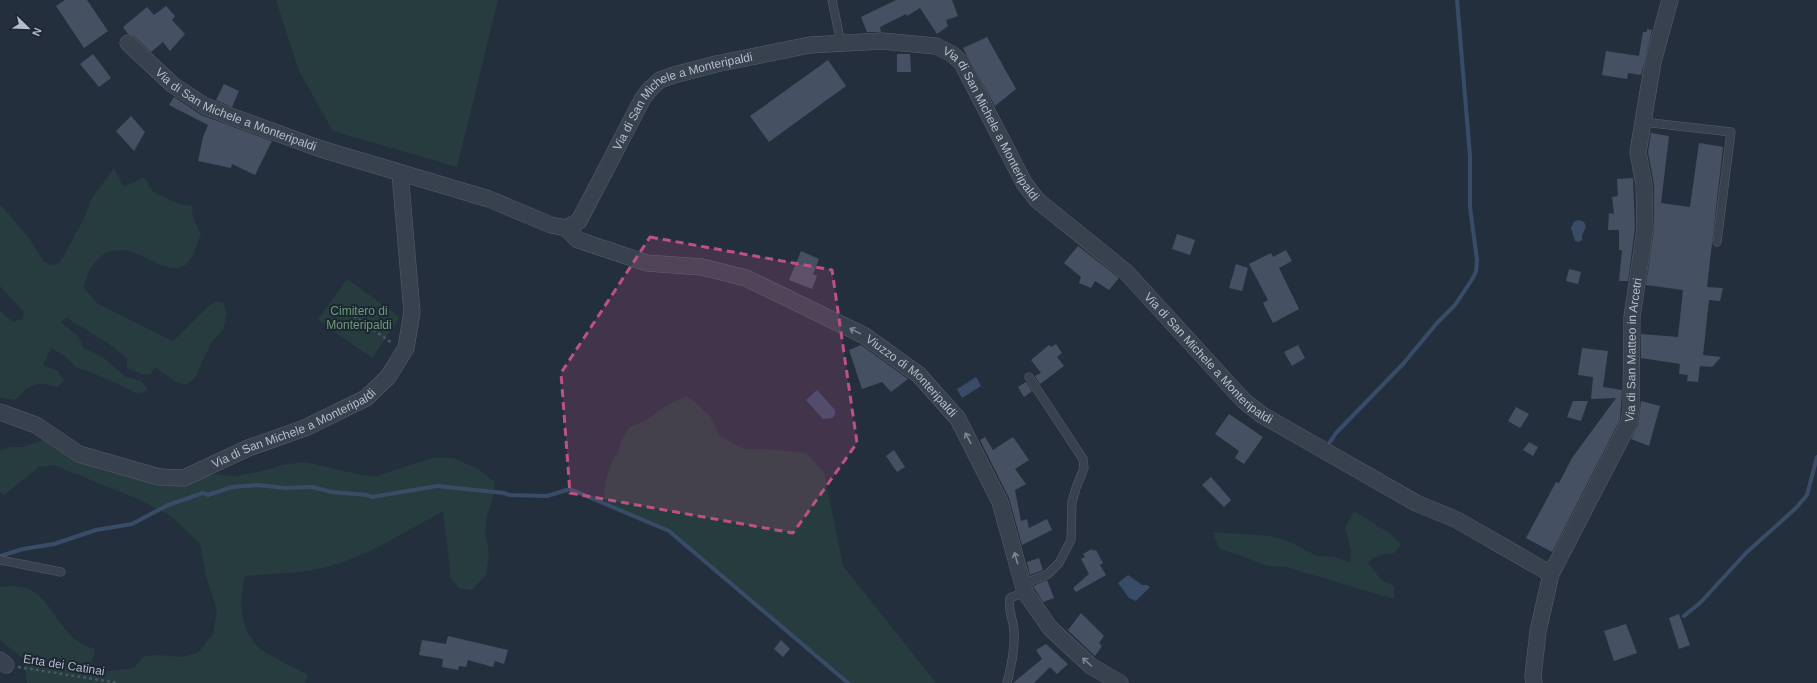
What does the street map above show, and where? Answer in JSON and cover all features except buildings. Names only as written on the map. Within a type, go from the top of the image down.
[{"type":"street","name":"Via di San Matteo in Arcetri","points":[[1534,683],[1533,676],[1538,631],[1551,574],[1628,423],[1632,409],[1632,317],[1646,229],[1644,185],[1638,152],[1653,62],[1670,0]]},
{"type":"street","name":"Via di San Michele a Monteripaldi","points":[[128,43],[174,84],[205,106],[321,149],[489,199],[551,225],[566,228],[579,221],[643,98],[660,80],[709,66],[810,45],[882,41],[936,46],[952,54],[962,63],[1024,183],[1037,200],[1126,272],[1244,401],[1262,414],[1416,503],[1457,520],[1551,574]]},
{"type":"street","name":"Via di San Michele a Monteripaldi","points":[[0,412],[36,425],[79,454],[159,477],[184,478],[248,448],[305,428],[366,398],[388,377],[404,352],[412,312],[400,173]]},
{"type":"street","name":"Viuzzo di Monteripaldi","points":[[566,228],[578,240],[647,263],[702,267],[746,278],[865,336],[919,375],[958,419],[972,444],[1000,502],[1024,588],[1050,628],[1091,666],[1120,683]]},
{"type":"lane","points":[[832,0],[841,43]]},
{"type":"lane","points":[[1643,122],[1731,132],[1718,242]]},
{"type":"lane","points":[[1007,683],[1014,657],[1014,637],[1008,605],[1010,598],[1048,574],[1059,563],[1072,540],[1072,502],[1084,468],[1083,459],[1029,377]]},
{"type":"lane","points":[[0,560],[61,572]]},
{"type":"path","points":[[344,309],[404,352]]},
{"type":"path","name":"Erta dei Catinai","points":[[2,663],[119,683]]},
{"type":"highlighted area","points":[[650,237],[832,270],[857,443],[793,533],[570,493],[561,373]]},
{"type":"green space","points":[[276,0],[498,0],[457,167],[333,131],[299,71]]},
{"type":"green space","points":[[114,168],[123,187],[144,177],[153,192],[176,203],[192,206],[193,218],[201,234],[193,255],[186,265],[177,268],[164,266],[126,250],[108,252],[101,256],[90,269],[84,288],[98,304],[172,341],[205,310],[217,301],[223,303],[227,313],[223,330],[211,343],[195,378],[186,385],[176,382],[155,367],[150,375],[141,374],[127,368],[127,358],[109,344],[67,318],[60,322],[77,335],[84,348],[105,359],[126,377],[141,381],[149,391],[137,393],[76,367],[65,356],[51,348],[43,365],[58,371],[64,381],[57,387],[44,384],[33,385],[15,400],[0,397],[0,311],[13,322],[22,319],[24,312],[0,286],[0,204],[29,238],[44,262],[52,265],[60,263],[84,218],[92,198]]},
{"type":"green space","name":"Cimitero di Monteripaldi","points":[[347,279],[400,317],[372,358],[318,320]]},
{"type":"green space","points":[[686,396],[711,417],[720,436],[744,449],[768,449],[806,453],[824,472],[843,566],[936,683],[848,683],[669,531],[604,503],[605,483],[612,462],[619,450],[622,438],[630,427],[647,420],[664,407]]},
{"type":"green space","points":[[42,440],[70,441],[93,452],[174,471],[235,476],[263,471],[282,465],[304,462],[362,475],[376,476],[432,458],[453,458],[478,469],[495,482],[485,530],[489,553],[486,575],[472,590],[459,588],[451,579],[443,511],[374,549],[330,566],[309,571],[245,576],[241,604],[244,622],[251,638],[257,646],[266,653],[308,675],[305,683],[27,683],[24,659],[0,640],[0,587],[16,586],[29,589],[39,595],[69,634],[85,646],[95,649],[90,668],[101,672],[134,668],[144,656],[157,655],[182,657],[198,653],[213,634],[217,611],[206,576],[200,544],[172,517],[140,500],[54,465],[39,467],[4,495],[0,492],[0,451],[10,447],[24,447]]},
{"type":"green space","points":[[1354,511],[1389,533],[1401,544],[1394,553],[1379,555],[1368,562],[1380,579],[1394,586],[1394,599],[1286,567],[1268,566],[1219,548],[1213,532],[1270,536],[1288,541],[1317,556],[1336,557],[1350,563],[1351,550],[1345,528]]},
{"type":"water","points":[[1578,220],[1584,222],[1586,227],[1582,235],[1582,240],[1579,242],[1575,241],[1571,228],[1574,222]]},
{"type":"water","points":[[976,377],[981,386],[962,398],[957,389]]},
{"type":"water","points":[[817,390],[835,410],[835,415],[832,418],[823,419],[806,400]]},
{"type":"water","points":[[1128,575],[1142,585],[1147,585],[1150,587],[1136,601],[1129,598],[1118,583]]},
{"type":"waterway","points":[[1330,442],[1336,433],[1403,364],[1437,323],[1455,305],[1476,272],[1477,260],[1470,207],[1470,156],[1457,0]]},
{"type":"waterway","points":[[1684,616],[1701,602],[1746,553],[1796,508],[1807,495],[1817,457]]},
{"type":"waterway","points":[[0,556],[23,549],[54,544],[96,530],[132,524],[168,505],[203,493],[208,495],[232,487],[258,485],[285,488],[312,487],[332,492],[367,495],[372,497],[437,486],[504,493],[509,495],[547,496],[570,489],[669,531],[848,683]]}]
